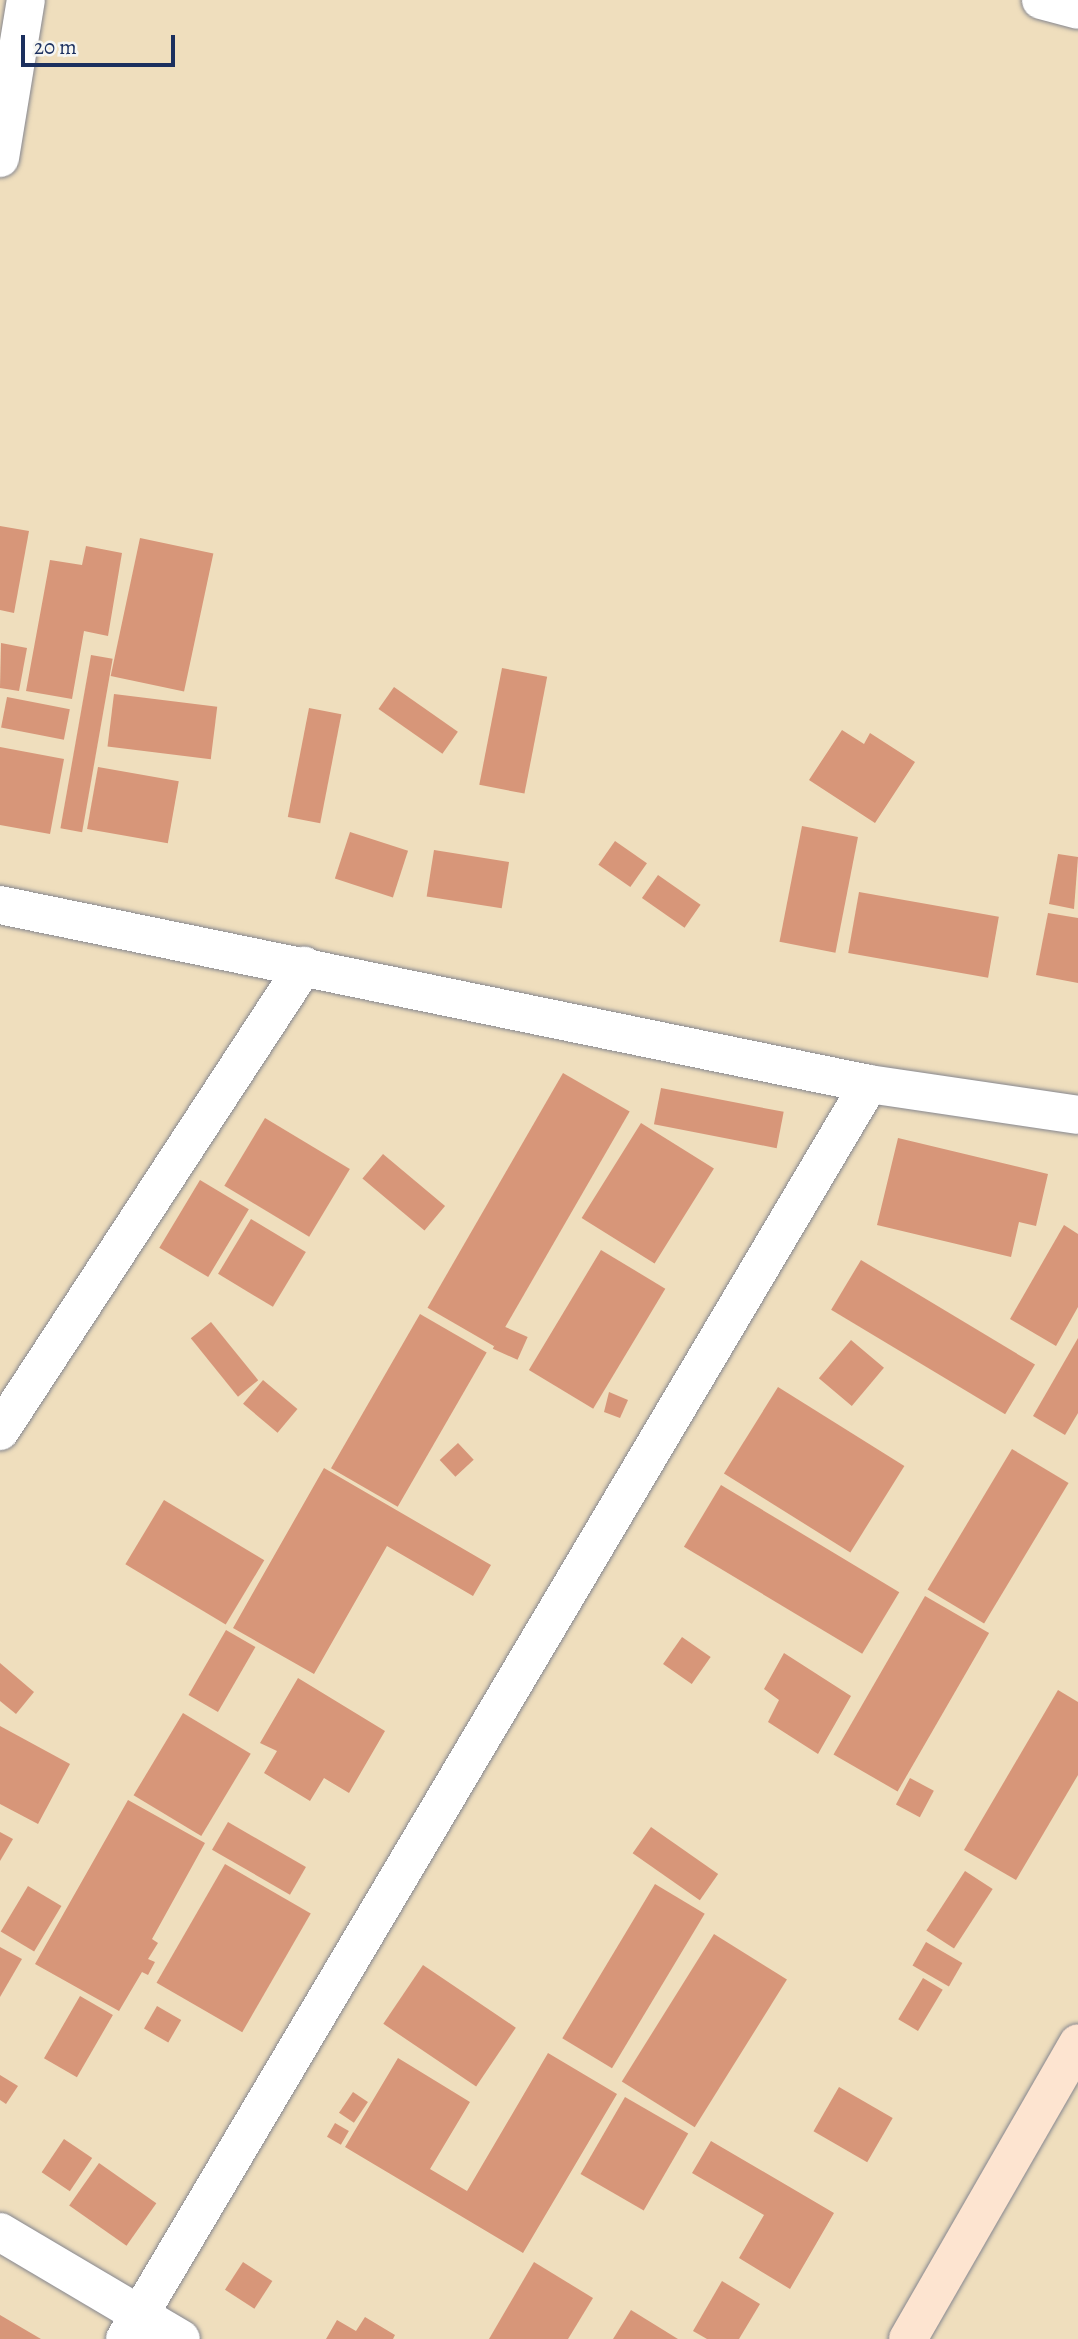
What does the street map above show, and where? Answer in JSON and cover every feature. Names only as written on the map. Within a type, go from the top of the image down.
[{"type":"street","points":[[0,158],[26,0]]},
{"type":"street","points":[[1041,0],[1078,10]]},
{"type":"street","points":[[0,905],[869,1084],[1078,1115]]},
{"type":"street","points":[[0,1431],[304,966]]},
{"type":"street","points":[[132,2327],[869,1084]]},
{"type":"street","points":[[908,2339],[1078,2043]]},
{"type":"street","points":[[0,2232],[132,2327],[181,2339]]},
{"type":"building","points":[[0,526],[29,531],[14,613],[0,610]]},
{"type":"building","points":[[140,538],[213,554],[184,692],[111,676]]},
{"type":"building","points":[[86,546],[122,553],[108,636],[84,631],[72,699],[26,691],[50,560],[82,565]]},
{"type":"building","points":[[1,643],[27,648],[19,691],[0,688]]},
{"type":"building","points":[[91,655],[113,659],[82,832],[60,828]]},
{"type":"building","points":[[502,668],[547,677],[524,794],[479,785]]},
{"type":"building","points":[[394,687],[458,732],[442,754],[379,709]]},
{"type":"building","points":[[114,694],[217,707],[211,759],[108,747]]},
{"type":"building","points":[[7,697],[70,709],[64,740],[1,727]]},
{"type":"building","points":[[309,708],[341,714],[320,823],[288,817]]},
{"type":"building","points":[[842,730],[864,744],[870,733],[915,762],[875,823],[809,780]]},
{"type":"building","points":[[0,747],[64,759],[50,834],[0,825]]},
{"type":"building","points":[[98,767],[179,781],[168,843],[87,829]]},
{"type":"building","points":[[802,826],[858,837],[835,953],[779,942]]},
{"type":"building","points":[[350,832],[408,851],[393,897],[335,879]]},
{"type":"building","points":[[615,841],[647,863],[630,887],[598,865]]},
{"type":"building","points":[[434,850],[509,862],[502,908],[427,896]]},
{"type":"building","points":[[1058,854],[1078,857],[1074,909],[1049,904]]},
{"type":"building","points":[[658,875],[701,905],[685,928],[642,898]]},
{"type":"building","points":[[859,892],[999,917],[988,978],[848,953]]},
{"type":"building","points":[[1048,913],[1078,918],[1078,983],[1036,975]]},
{"type":"building","points":[[563,1073],[630,1112],[494,1346],[428,1308]]},
{"type":"building","points":[[661,1088],[784,1112],[777,1148],[654,1124]]},
{"type":"building","points":[[265,1118],[350,1169],[309,1237],[224,1186]]},
{"type":"building","points":[[641,1123],[714,1169],[655,1264],[582,1218]]},
{"type":"building","points":[[898,1138],[1048,1174],[1036,1226],[1019,1222],[1011,1257],[877,1225]]},
{"type":"building","points":[[383,1154],[445,1206],[424,1231],[362,1179]]},
{"type":"building","points":[[200,1180],[249,1209],[208,1277],[159,1248]]},
{"type":"building","points":[[251,1219],[306,1252],[273,1307],[218,1274]]},
{"type":"building","points":[[1064,1225],[1078,1234],[1078,1307],[1056,1346],[1010,1319]]},
{"type":"building","points":[[601,1250],[665,1289],[593,1409],[529,1370]]},
{"type":"building","points":[[861,1260],[1035,1365],[1005,1414],[831,1310]]},
{"type":"building","points":[[420,1314],[487,1352],[398,1507],[331,1468]]},
{"type":"building","points":[[211,1322],[258,1380],[238,1397],[191,1338]]},
{"type":"building","points":[[503,1326],[528,1337],[517,1360],[493,1349]]},
{"type":"building","points":[[1078,1338],[1078,1413],[1065,1435],[1033,1416]]},
{"type":"building","points":[[851,1340],[884,1368],[852,1406],[819,1378]]},
{"type":"building","points":[[263,1380],[297,1409],[278,1433],[243,1404]]},
{"type":"building","points":[[778,1387],[904,1466],[850,1552],[724,1474]]},
{"type":"building","points":[[609,1392],[628,1400],[620,1418],[604,1412]]},
{"type":"building","points":[[458,1443],[474,1460],[455,1477],[440,1460]]},
{"type":"building","points":[[1012,1449],[1069,1483],[984,1624],[928,1590]]},
{"type":"building","points":[[324,1468],[491,1565],[473,1596],[387,1546],[314,1674],[233,1628]]},
{"type":"building","points":[[721,1485],[899,1592],[862,1654],[684,1547]]},
{"type":"building","points":[[164,1500],[264,1560],[226,1625],[125,1564]]},
{"type":"building","points":[[925,1596],[989,1633],[898,1791],[834,1754]]},
{"type":"building","points":[[226,1630],[255,1647],[218,1712],[188,1695]]},
{"type":"building","points":[[682,1637],[711,1657],[692,1684],[663,1664]]},
{"type":"building","points":[[784,1653],[851,1696],[818,1754],[768,1722],[779,1700],[764,1689]]},
{"type":"building","points":[[0,1663],[34,1692],[16,1714],[0,1701]]},
{"type":"building","points":[[298,1678],[385,1731],[349,1793],[324,1778],[310,1801],[264,1773],[277,1751],[260,1743]]},
{"type":"building","points":[[1058,1690],[1078,1702],[1078,1775],[1016,1880],[964,1850]]},
{"type":"building","points":[[183,1713],[251,1754],[201,1836],[134,1795]]},
{"type":"building","points":[[0,1726],[70,1764],[38,1824],[0,1804]]},
{"type":"building","points":[[910,1778],[934,1791],[920,1817],[896,1804]]},
{"type":"building","points":[[128,1800],[205,1843],[152,1939],[158,1943],[148,1959],[155,1962],[148,1975],[142,1972],[119,2011],[35,1964]]},
{"type":"building","points":[[228,1822],[306,1867],[290,1895],[212,1850]]},
{"type":"building","points":[[651,1827],[718,1874],[700,1900],[633,1853]]},
{"type":"building","points":[[0,1832],[13,1839],[0,1861]]},
{"type":"building","points":[[225,1864],[311,1914],[242,2032],[156,1983]]},
{"type":"building","points":[[965,1871],[993,1889],[954,1949],[926,1931]]},
{"type":"building","points":[[655,1884],[705,1914],[612,2068],[562,2038]]},
{"type":"building","points":[[28,1886],[61,1906],[34,1952],[1,1931]]},
{"type":"building","points":[[714,1934],[787,1980],[695,2127],[622,2082]]},
{"type":"building","points":[[926,1942],[962,1963],[949,1986],[912,1965]]},
{"type":"building","points":[[0,1947],[22,1959],[0,1997]]},
{"type":"building","points":[[423,1965],[516,2028],[476,2086],[383,2024]]},
{"type":"building","points":[[923,1978],[943,1990],[918,2031],[898,2019]]},
{"type":"building","points":[[80,1996],[113,2015],[77,2077],[44,2058]]},
{"type":"building","points":[[157,2006],[181,2020],[168,2043],[144,2029]]},
{"type":"building","points":[[548,2053],[617,2094],[523,2253],[345,2147],[398,2058],[470,2102],[430,2169],[467,2191]]},
{"type":"building","points":[[0,2075],[18,2086],[6,2104],[0,2100]]},
{"type":"building","points":[[839,2087],[893,2118],[867,2162],[813,2131]]},
{"type":"building","points":[[353,2092],[368,2102],[354,2123],[339,2113]]},
{"type":"building","points":[[625,2097],[688,2134],[644,2211],[581,2174]]},
{"type":"building","points":[[335,2123],[349,2131],[341,2145],[327,2137]]},
{"type":"building","points":[[64,2139],[92,2158],[70,2191],[42,2172]]},
{"type":"building","points":[[711,2141],[834,2213],[790,2289],[739,2258],[764,2215],[692,2173]]},
{"type":"building","points":[[99,2163],[156,2203],[127,2246],[69,2206]]},
{"type":"building","points":[[243,2262],[272,2281],[254,2309],[225,2290]]},
{"type":"building","points":[[534,2262],[593,2298],[568,2339],[489,2339]]},
{"type":"building","points":[[722,2281],[760,2304],[739,2339],[707,2339],[693,2331]]},
{"type":"building","points":[[631,2310],[678,2339],[613,2339]]},
{"type":"building","points":[[0,2315],[41,2339],[0,2339]]},
{"type":"building","points":[[365,2317],[395,2335],[393,2339],[326,2339],[337,2320],[356,2331]]}]
